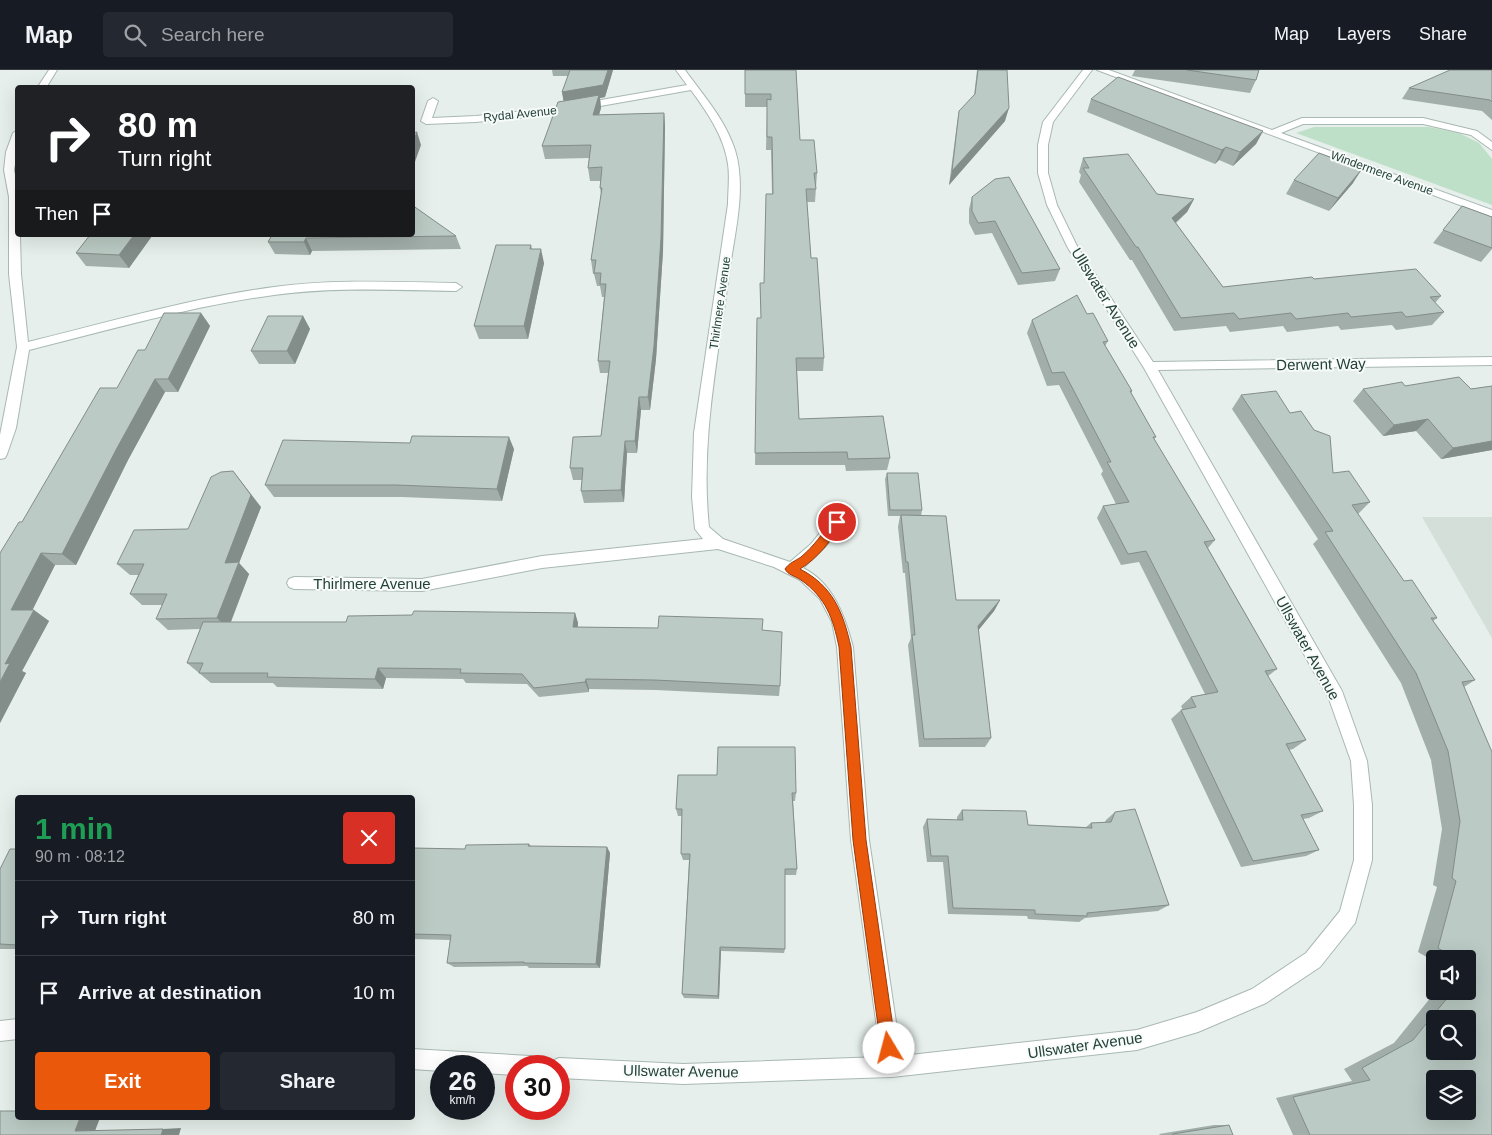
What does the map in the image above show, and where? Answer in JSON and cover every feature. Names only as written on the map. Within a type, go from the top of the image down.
[{"type":"street","points":[[44,85],[53,70]]},
{"type":"street","name":"Thirlmere Avenue","points":[[680,70],[722,128],[733,166],[733,204],[701,433],[699,497],[702,529],[718,543],[779,563],[805,576],[826,595],[839,621],[845,647],[860,840],[892,1067]]},
{"type":"street","name":"Ullswater Avenue","points":[[570,1069],[683,1074],[892,1067],[1137,1040],[1198,1022],[1259,996],[1313,960],[1348,916],[1363,860],[1362,805],[1359,761],[1336,696],[1149,366],[1073,248],[1052,205],[1044,173],[1043,146],[1048,122],[1088,70]]},
{"type":"street","name":"Windermere Avenue","points":[[1100,70],[1492,214]]},
{"type":"street","name":"Rydal Avenue","points":[[432,101],[426,121],[476,119],[555,111],[692,87]]},
{"type":"street","points":[[1272,133],[1302,121],[1423,121],[1474,133],[1492,147]]},
{"type":"street","points":[[0,454],[9,428],[23,347],[15,274],[14,197],[9,170],[11,152],[15,141]]},
{"type":"street","points":[[0,278],[15,274]]},
{"type":"street","points":[[23,347],[212,301],[274,290],[339,285],[456,287]]},
{"type":"street","name":"Derwent Way","points":[[1149,366],[1492,361]]},
{"type":"street","points":[[790,569],[805,560],[822,543],[837,522]]},
{"type":"street","name":"Thirlmere Avenue","points":[[294,583],[422,585],[542,562],[718,543]]},
{"type":"street","points":[[0,1031],[15,1029]]},
{"type":"street","points":[[415,1059],[505,1065]]},
{"type":"shaded area","points":[[1422,517],[1492,517],[1492,638]]},
{"type":"green space","points":[[1314,127],[1429,127],[1459,133],[1479,143],[1492,159],[1492,205],[1296,133]]},
{"type":"building","points":[[570,70],[608,70],[603,85],[562,92]]},
{"type":"building","points":[[745,70],[796,70],[800,140],[814,140],[817,173],[814,173],[816,189],[806,189],[811,258],[817,258],[824,358],[796,358],[799,419],[883,416],[890,458],[848,459],[847,452],[755,453],[757,318],[761,318],[760,283],[764,283],[766,194],[773,194],[772,137],[767,137],[767,99],[771,100],[771,94],[745,94]]},
{"type":"building","points":[[978,70],[1007,70],[1009,108],[952,171],[959,111],[975,94]]},
{"type":"building","points":[[1187,70],[1259,70],[1256,80]]},
{"type":"building","points":[[1450,70],[1492,70],[1492,102],[1490,100],[1409,88]]},
{"type":"building","points":[[1118,77],[1263,131],[1240,152],[1226,147],[1222,150],[1091,99]]},
{"type":"building","points":[[599,95],[593,115],[664,113],[661,238],[654,346],[648,397],[639,397],[635,441],[625,441],[621,490],[581,491],[583,468],[570,468],[573,437],[601,436],[610,361],[598,361],[606,284],[600,284],[601,273],[594,273],[596,260],[591,260],[602,188],[600,188],[602,167],[588,168],[591,145],[542,146],[558,102]]},
{"type":"building","points":[[1319,153],[1362,169],[1338,198],[1294,180]]},
{"type":"building","points":[[1128,154],[1157,194],[1194,199],[1172,218],[1223,287],[1312,277],[1314,279],[1416,269],[1441,296],[1430,297],[1444,312],[1406,317],[1402,312],[1351,317],[1348,313],[1296,319],[1291,313],[1239,319],[1234,313],[1181,318],[1138,247],[1136,247],[1083,168],[1089,168],[1083,158]]},
{"type":"building","points":[[1009,177],[1060,269],[1022,273],[995,221],[978,223],[972,211],[972,197],[995,179]]},
{"type":"building","points":[[1462,206],[1492,217],[1492,248],[1443,230]]},
{"type":"building","points":[[415,207],[456,236],[415,237]]},
{"type":"building","points":[[88,237],[132,237],[119,255],[76,253]]},
{"type":"building","points":[[271,237],[381,237],[306,238],[304,242],[268,242]]},
{"type":"building","points":[[496,245],[531,245],[530,249],[541,249],[524,326],[474,326]]},
{"type":"building","points":[[1077,295],[1087,314],[1093,313],[1108,341],[1103,342],[1156,437],[1153,437],[1215,540],[1204,542],[1277,669],[1265,671],[1306,740],[1286,744],[1323,811],[1301,815],[1319,850],[1253,861],[1181,710],[1196,707],[1191,697],[1218,692],[1146,551],[1128,554],[1103,506],[1129,502],[1107,462],[1111,462],[1064,372],[1052,373],[1032,320]]},
{"type":"building","points":[[164,313],[201,313],[168,379],[155,379],[62,554],[41,553],[11,610],[34,610],[5,664],[10,663],[0,682],[0,553],[19,522],[22,522],[100,388],[117,388],[138,350],[145,350]]},
{"type":"building","points":[[268,316],[303,316],[287,351],[251,351]]},
{"type":"building","points":[[1459,377],[1471,389],[1492,386],[1492,441],[1453,448],[1428,419],[1394,425],[1363,389],[1402,382],[1405,386]]},
{"type":"building","points":[[1276,391],[1290,413],[1301,411],[1314,430],[1330,436],[1333,473],[1349,471],[1370,502],[1352,505],[1404,581],[1412,580],[1437,618],[1431,618],[1475,680],[1462,682],[1492,752],[1492,1135],[1310,1135],[1293,1097],[1370,1080],[1362,1068],[1413,1040],[1426,1024],[1426,1060],[1476,1060],[1476,1010],[1437,1010],[1446,1000],[1476,1000],[1476,950],[1441,950],[1438,948],[1456,881],[1452,878],[1460,821],[1448,751],[1416,673],[1325,532],[1333,531],[1241,395]]},
{"type":"building","points":[[412,436],[509,437],[497,489],[396,485],[265,485],[283,440],[410,443]]},
{"type":"building","points":[[233,471],[251,495],[225,563],[239,562],[217,618],[156,619],[167,594],[130,594],[144,564],[117,564],[134,530],[188,529],[211,477],[221,472]]},
{"type":"building","points":[[887,473],[918,473],[922,510],[890,510]]},
{"type":"building","points":[[901,515],[946,516],[956,600],[1000,600],[978,626],[991,738],[924,739],[912,635],[915,635],[908,562],[906,562]]},
{"type":"building","points":[[414,611],[575,613],[573,627],[658,628],[659,616],[763,619],[762,630],[782,632],[780,686],[586,679],[585,682],[534,688],[522,674],[460,673],[461,669],[378,668],[375,679],[267,677],[268,673],[199,673],[203,663],[187,663],[203,622],[346,622],[348,616],[412,615]]},
{"type":"building","points":[[718,747],[795,747],[796,793],[792,793],[797,869],[785,869],[785,949],[720,947],[718,996],[682,994],[690,854],[681,854],[682,809],[676,809],[678,775],[717,775]]},
{"type":"building","points":[[1135,809],[1169,905],[1087,913],[1087,916],[1035,914],[1035,910],[953,908],[948,856],[931,856],[927,819],[963,820],[962,810],[1026,811],[1028,825],[1092,828],[1091,823],[1111,822],[1115,812]]},
{"type":"building","points":[[529,844],[528,846],[607,847],[596,964],[524,962],[447,963],[451,935],[415,934],[415,848],[465,849],[466,845]]},
{"type":"building","points":[[10,849],[15,849],[15,945],[0,944],[0,869]]},
{"type":"building","points":[[0,1111],[15,1111],[15,1120],[79,1120],[75,1131],[163,1129],[161,1135],[0,1135]]},
{"type":"building","points":[[1229,1125],[1233,1135],[1173,1135],[1173,1134]]},
{"type":"route","points":[[837,522],[822,543],[805,560],[790,569],[805,576],[826,595],[839,621],[845,647],[860,840],[889,1048]]}]
